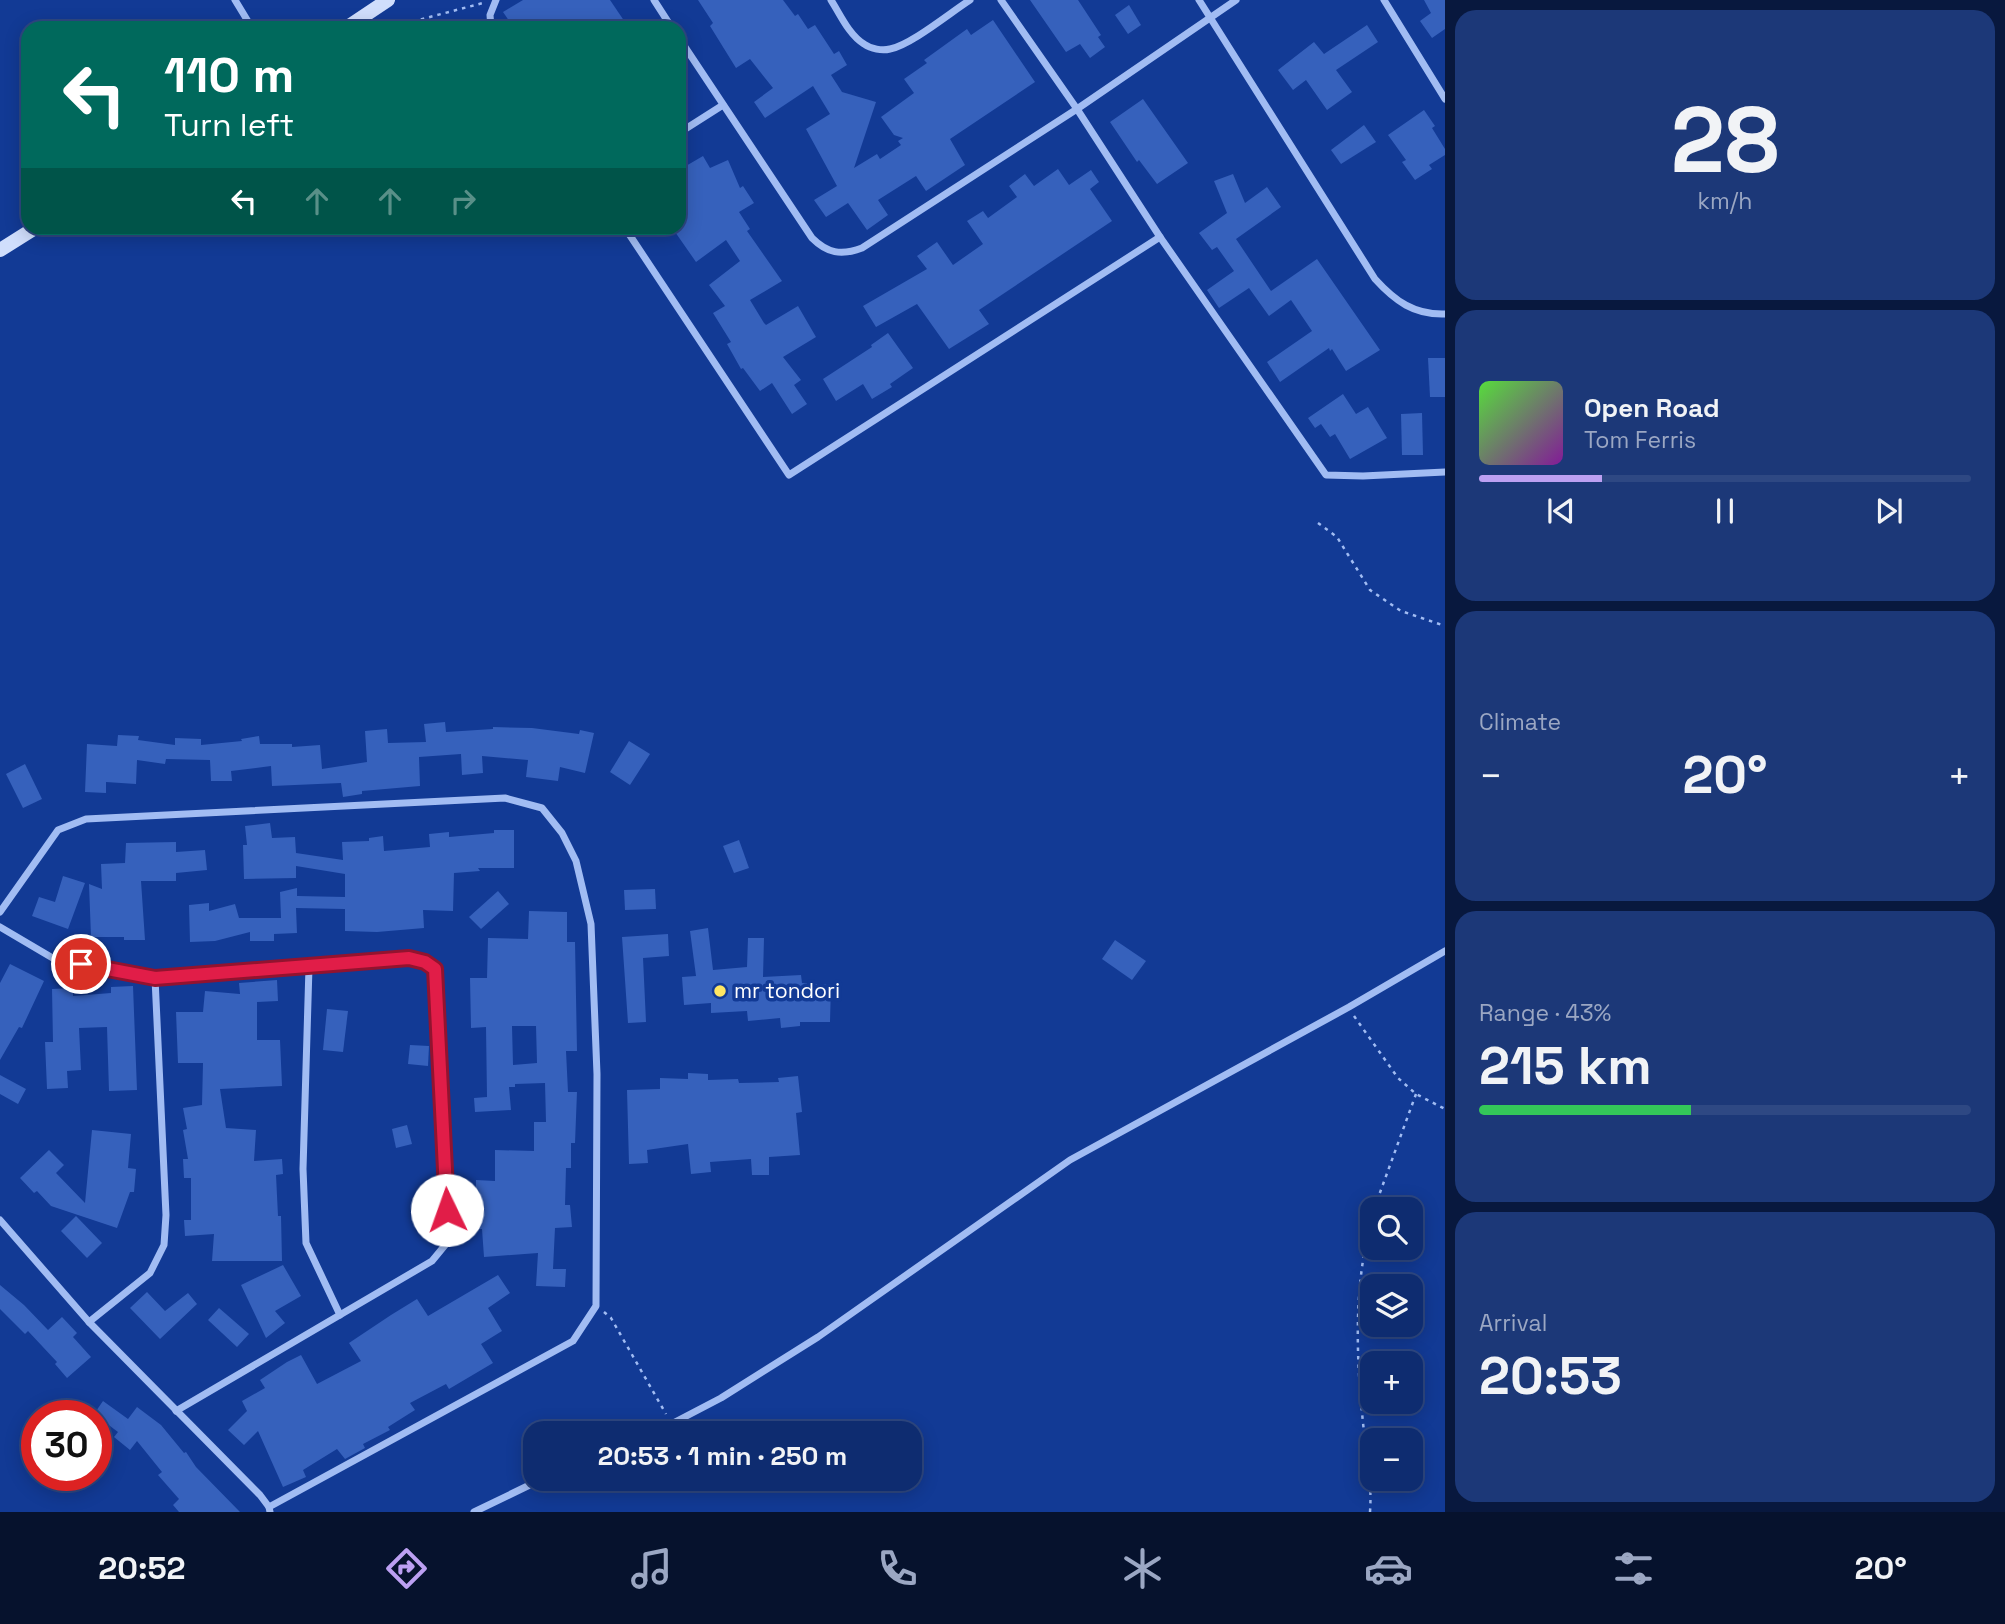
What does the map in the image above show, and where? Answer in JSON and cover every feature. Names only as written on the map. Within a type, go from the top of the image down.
[{"type":"street","points":[[235,0],[248,21]]},
{"type":"street","points":[[356,21],[388,0]]},
{"type":"street","points":[[654,0],[668,21]]},
{"type":"street","points":[[831,0],[853,34],[863,44],[876,49],[890,49],[903,44],[970,0]]},
{"type":"street","points":[[1001,0],[1077,109],[1160,237],[1326,475],[1445,472]]},
{"type":"street","points":[[1199,0],[1375,279],[1404,306],[1422,312],[1445,314]]},
{"type":"street","points":[[686,49],[812,238],[822,248],[835,253],[848,253],[862,248],[1077,109],[1236,0]]},
{"type":"street","points":[[1384,0],[1445,99]]},
{"type":"street","points":[[490,21],[494,2]]},
{"type":"street","points":[[686,129],[723,105]]},
{"type":"street","points":[[0,250],[24,235]]},
{"type":"street","points":[[630,235],[789,475],[1160,237]]},
{"type":"street","points":[[0,912],[58,830],[86,820],[505,797],[542,808],[562,833],[576,861],[591,924],[597,1074],[596,1306],[573,1341],[270,1509],[89,1322],[0,1220]]},
{"type":"street","points":[[0,927],[57,960],[155,978],[409,958],[425,962],[435,969],[447,1210],[446,1244],[432,1261],[176,1411]]},
{"type":"street","points":[[679,1421],[818,1337],[1070,1160],[1349,1007],[1445,951]]},
{"type":"street","points":[[309,967],[303,1169],[306,1242],[341,1315]]},
{"type":"street","points":[[89,1322],[150,1273],[164,1245],[166,1215],[155,978]]},
{"type":"street","points":[[474,1512],[523,1488]]},
{"type":"path","points":[[413,21],[478,3],[494,2]]},
{"type":"path","points":[[1318,523],[1337,537],[1370,590],[1401,611],[1445,626]]},
{"type":"path","points":[[1349,1007],[1385,1063],[1416,1094],[1445,1109]]},
{"type":"path","points":[[1378,1197],[1416,1094]]},
{"type":"path","points":[[1363,1260],[1359,1280],[1357,1343],[1364,1433],[1370,1471],[1370,1512]]},
{"type":"path","points":[[596,1306],[611,1318],[670,1421]]},
{"type":"building","points":[[523,0],[610,0],[624,21],[509,21],[503,12]]},
{"type":"building","points":[[698,0],[783,0],[795,16],[798,14],[808,29],[815,25],[834,54],[839,51],[847,65],[831,75],[842,92],[876,102],[854,168],[877,154],[880,159],[901,145],[898,141],[903,138],[894,135],[881,117],[914,93],[904,79],[927,63],[924,60],[967,29],[971,35],[993,20],[1035,82],[950,139],[965,165],[926,191],[916,176],[878,200],[888,215],[867,230],[848,203],[826,217],[814,200],[837,186],[806,129],[830,114],[813,86],[765,118],[754,102],[773,88],[750,59],[736,68],[710,26],[713,23]]},
{"type":"building","points":[[1030,0],[1078,0],[1101,35],[1098,37],[1105,47],[1090,58],[1080,44],[1066,52]]},
{"type":"building","points":[[1424,0],[1445,0],[1445,29],[1432,38],[1420,21],[1431,13]]},
{"type":"building","points":[[1129,5],[1141,25],[1128,34],[1115,15]]},
{"type":"building","points":[[1367,25],[1378,42],[1336,70],[1352,92],[1327,110],[1306,80],[1293,90],[1278,70],[1314,42],[1324,54]]},
{"type":"building","points":[[1143,99],[1188,163],[1157,184],[1139,160],[1137,162],[1110,122]]},
{"type":"building","points":[[1424,110],[1435,126],[1432,128],[1445,149],[1445,155],[1429,165],[1432,169],[1415,180],[1402,162],[1406,160],[1388,135]]},
{"type":"building","points":[[1364,125],[1376,142],[1341,164],[1331,150]]},
{"type":"building","points":[[703,156],[710,168],[728,160],[740,188],[743,186],[754,203],[739,212],[750,229],[747,231],[782,281],[750,300],[766,325],[798,306],[816,337],[783,357],[801,380],[794,385],[807,404],[792,414],[772,383],[760,391],[743,368],[741,369],[727,344],[731,342],[713,313],[725,306],[709,285],[740,261],[726,240],[696,262],[677,235],[686,235],[686,166]]},
{"type":"building","points":[[1058,169],[1069,185],[1091,170],[1099,182],[1090,189],[1112,221],[979,310],[989,324],[949,349],[917,304],[876,327],[863,306],[927,269],[917,256],[937,242],[953,265],[983,244],[967,221],[983,211],[988,218],[1017,197],[1009,186],[1025,174],[1034,186]]},
{"type":"building","points":[[1233,174],[1245,203],[1267,187],[1281,207],[1236,239],[1271,291],[1317,259],[1380,350],[1346,371],[1329,348],[1280,382],[1267,362],[1312,331],[1291,300],[1269,316],[1249,288],[1219,308],[1207,290],[1234,271],[1217,247],[1212,250],[1199,233],[1227,213],[1214,181]]},
{"type":"building","points":[[888,333],[913,368],[890,384],[892,387],[872,399],[863,384],[836,401],[823,379],[872,347],[871,345]]},
{"type":"building","points":[[1428,358],[1445,358],[1445,397],[1430,397]]},
{"type":"building","points":[[1343,394],[1356,414],[1368,407],[1387,438],[1350,459],[1335,434],[1330,437],[1321,424],[1315,428],[1308,418]]},
{"type":"building","points":[[1422,413],[1423,455],[1402,455],[1401,414]]},
{"type":"building","points":[[445,722],[446,732],[493,727],[532,728],[579,734],[580,730],[594,733],[585,773],[560,767],[558,781],[526,777],[528,760],[482,756],[483,773],[462,775],[461,754],[419,757],[420,786],[362,791],[362,794],[343,797],[341,783],[272,786],[271,766],[231,771],[232,781],[211,781],[210,760],[166,759],[165,764],[137,760],[136,784],[106,782],[106,793],[85,792],[87,744],[117,746],[118,735],[139,736],[138,740],[175,745],[175,738],[201,739],[201,745],[242,741],[241,739],[259,736],[260,744],[292,744],[292,747],[320,745],[322,769],[367,762],[365,731],[387,729],[388,743],[426,742],[424,724]]},
{"type":"building","points":[[629,741],[650,754],[630,785],[610,772]]},
{"type":"building","points":[[25,764],[42,799],[23,808],[6,774]]},
{"type":"building","points":[[270,823],[272,838],[295,837],[296,853],[343,860],[342,842],[369,841],[369,838],[383,836],[384,851],[430,847],[429,834],[449,832],[449,837],[494,833],[494,830],[514,830],[514,868],[478,868],[480,871],[454,873],[453,911],[423,910],[424,928],[377,932],[345,931],[345,909],[296,908],[297,933],[274,934],[274,941],[250,941],[250,932],[215,941],[190,942],[189,905],[209,903],[209,911],[235,904],[239,918],[281,918],[280,892],[297,888],[297,896],[345,897],[345,874],[296,866],[296,878],[244,879],[243,845],[247,845],[245,826]]},
{"type":"building","points":[[739,840],[749,868],[734,873],[723,846]]},
{"type":"building","points":[[176,842],[176,852],[205,850],[207,870],[176,873],[176,881],[141,881],[145,940],[91,937],[89,884],[102,889],[101,864],[125,863],[126,843]]},
{"type":"building","points":[[63,876],[85,883],[68,929],[32,916],[39,897],[55,902]]},
{"type":"building","points":[[655,889],[656,909],[625,910],[624,890]]},
{"type":"building","points":[[498,891],[509,904],[481,929],[469,917]]},
{"type":"building","points":[[529,911],[567,912],[567,942],[575,942],[577,1051],[566,1051],[568,1092],[577,1092],[575,1143],[571,1143],[571,1168],[566,1168],[565,1205],[570,1205],[572,1227],[555,1228],[553,1269],[566,1269],[565,1287],[536,1286],[538,1253],[484,1257],[482,1229],[475,1229],[476,1180],[495,1181],[495,1150],[534,1151],[534,1122],[546,1122],[545,1083],[515,1084],[515,1087],[509,1087],[511,1110],[475,1112],[474,1098],[487,1097],[486,1027],[471,1028],[470,978],[487,978],[488,938],[528,939]],"holes":[[[512,1026],[536,1026],[537,1063],[513,1065]]]},
{"type":"building","points":[[708,928],[713,970],[747,967],[748,938],[764,938],[763,977],[801,975],[802,983],[831,985],[830,1022],[800,1022],[800,1026],[781,1028],[780,1018],[748,1021],[747,1011],[711,1013],[711,1003],[684,1005],[682,977],[696,976],[690,931]]},
{"type":"building","points":[[668,934],[669,956],[643,958],[646,1022],[628,1023],[622,937]]},
{"type":"building","points":[[1115,940],[1146,961],[1132,980],[1102,959]]},
{"type":"building","points":[[10,964],[44,981],[22,1028],[19,1027],[0,1060],[0,983]]},
{"type":"building","points":[[277,980],[278,1001],[257,1002],[257,1040],[280,1040],[282,1086],[220,1089],[226,1128],[256,1130],[254,1161],[282,1159],[283,1174],[276,1175],[278,1216],[281,1216],[282,1261],[212,1261],[214,1234],[185,1236],[184,1220],[191,1220],[191,1178],[184,1178],[183,1159],[188,1159],[183,1130],[187,1129],[183,1108],[202,1105],[203,1063],[178,1063],[176,1012],[203,1012],[205,991],[240,994],[239,983]]},
{"type":"building","points":[[133,986],[137,1090],[109,1091],[107,1027],[79,1028],[81,1070],[67,1071],[68,1088],[47,1089],[45,1042],[53,1042],[52,989],[73,988],[73,996],[111,993],[111,987]]},
{"type":"building","points":[[327,1009],[348,1011],[343,1052],[323,1050]]},
{"type":"building","points":[[410,1045],[429,1046],[428,1066],[408,1064]]},
{"type":"building","points":[[688,1073],[708,1074],[708,1080],[738,1079],[739,1083],[779,1082],[778,1078],[798,1076],[802,1112],[796,1113],[800,1155],[769,1157],[769,1175],[752,1175],[751,1159],[710,1162],[711,1172],[691,1174],[688,1144],[647,1150],[648,1163],[629,1164],[627,1090],[660,1089],[660,1078],[688,1079]]},
{"type":"building","points":[[0,1075],[26,1089],[18,1104],[0,1094]]},
{"type":"building","points":[[407,1125],[412,1144],[396,1148],[392,1129]]},
{"type":"building","points":[[92,1130],[131,1134],[128,1168],[136,1169],[134,1192],[130,1192],[117,1228],[51,1206],[20,1178],[49,1150],[64,1165],[56,1173],[85,1203]]},
{"type":"building","points":[[76,1216],[102,1243],[87,1258],[61,1231]]},
{"type":"building","points":[[283,1265],[301,1296],[275,1311],[285,1323],[266,1338],[241,1285]]},
{"type":"building","points":[[498,1275],[510,1293],[488,1308],[502,1331],[481,1344],[493,1363],[449,1389],[446,1384],[410,1403],[415,1410],[388,1427],[390,1430],[363,1444],[365,1448],[345,1459],[337,1449],[303,1470],[306,1477],[283,1487],[258,1431],[244,1445],[228,1430],[247,1411],[242,1401],[265,1388],[260,1380],[287,1362],[301,1355],[317,1384],[361,1361],[349,1343],[417,1299],[428,1316]]},
{"type":"building","points":[[0,1285],[48,1330],[62,1317],[77,1333],[73,1337],[91,1357],[67,1378],[55,1364],[57,1362],[28,1331],[25,1334],[0,1309]]},
{"type":"building","points":[[147,1292],[165,1311],[188,1293],[197,1304],[160,1339],[130,1308]]},
{"type":"building","points":[[219,1308],[249,1334],[237,1347],[208,1320]]},
{"type":"building","points":[[112,1407],[128,1419],[137,1407],[161,1425],[196,1467],[240,1512],[179,1512],[173,1505],[179,1499],[158,1475],[162,1472],[137,1441],[130,1450],[114,1437],[118,1432],[112,1428]]},
{"type":"place","name":"mr tondori","points":[[720,991]]},
{"type":"route","points":[[81,964],[155,978],[409,958],[425,962],[435,969],[447,1210]]}]
